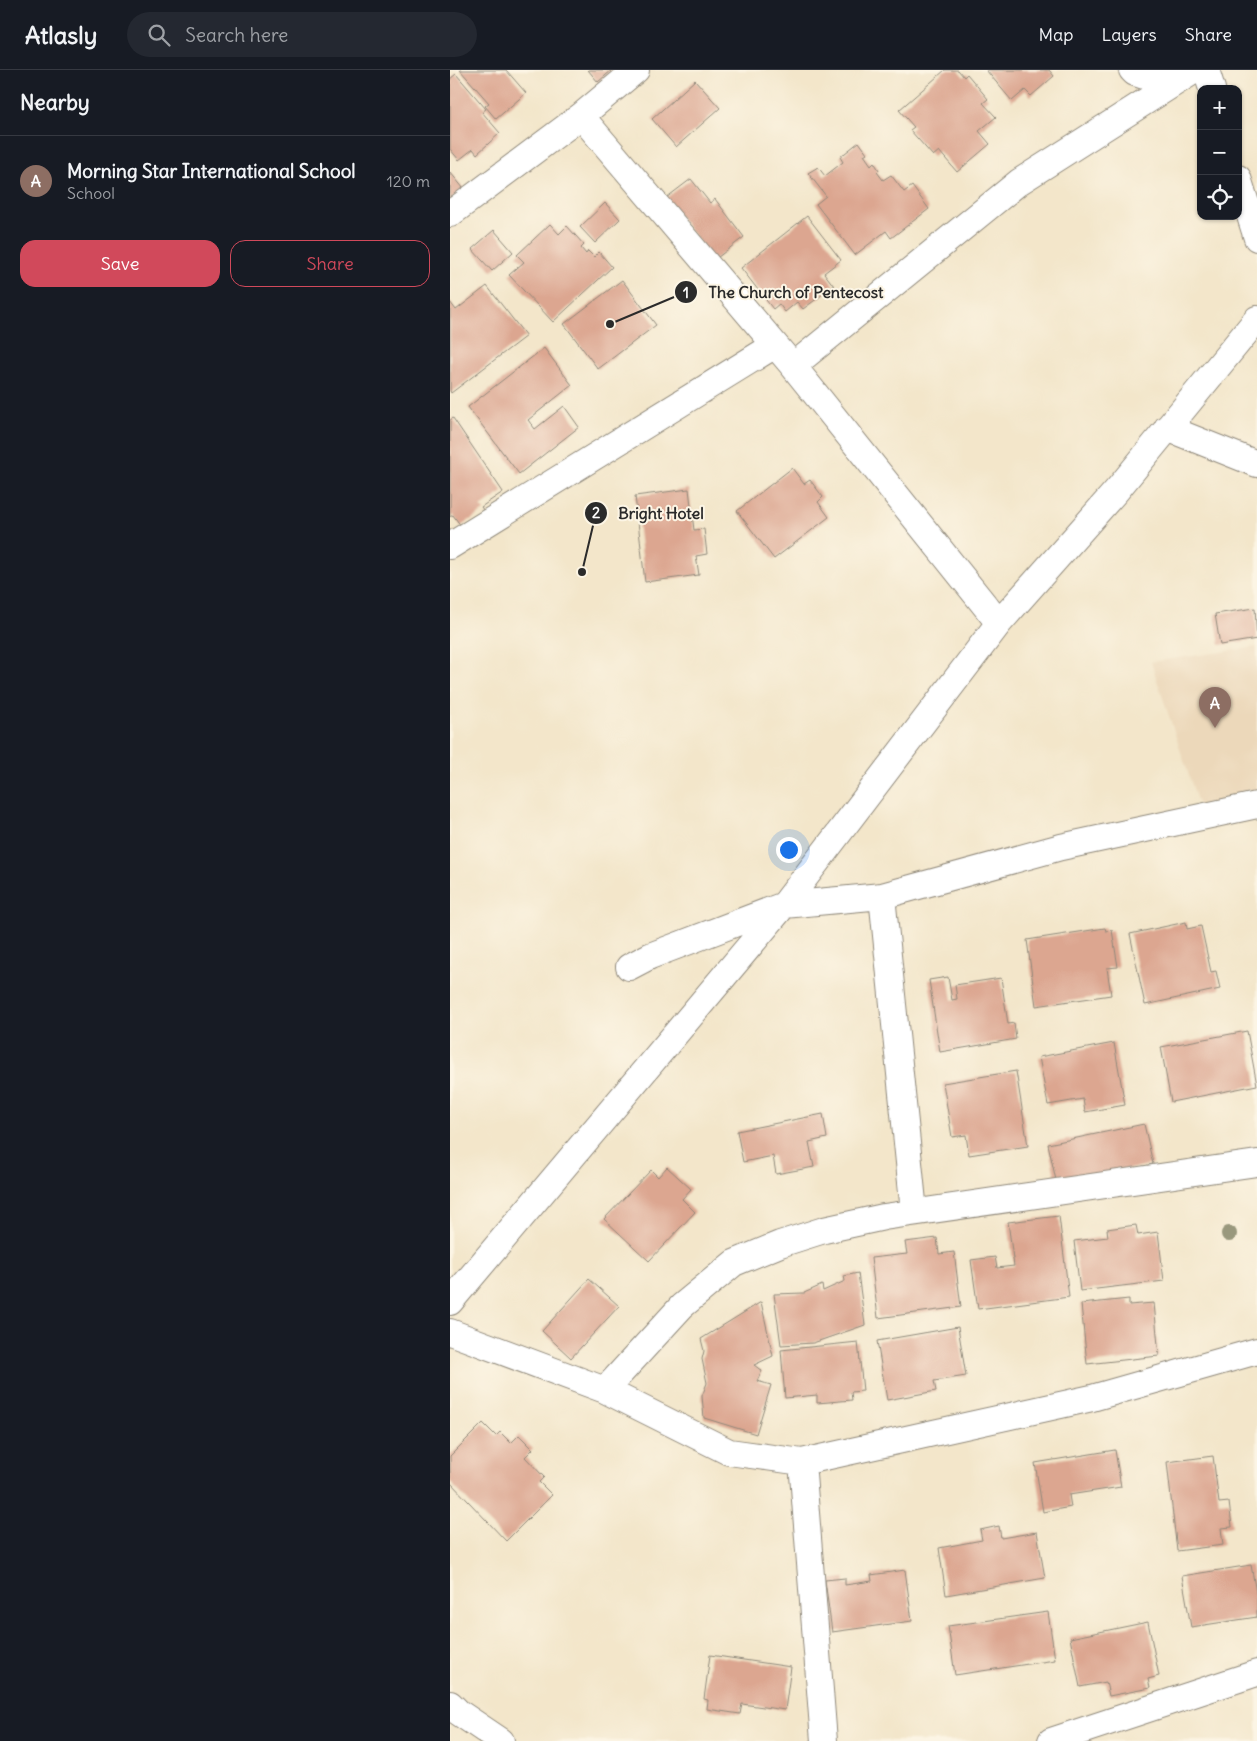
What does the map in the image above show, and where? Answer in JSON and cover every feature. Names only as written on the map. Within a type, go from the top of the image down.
[{"type":"street","points":[[450,214],[581,116],[636,70]]},
{"type":"street","points":[[1132,70],[1135,74],[1156,80],[1186,70]]},
{"type":"street","points":[[792,366],[1019,182],[1196,70]]},
{"type":"street","points":[[1206,70],[1211,85]]},
{"type":"street","points":[[581,116],[775,345],[999,623]]},
{"type":"street","points":[[1242,191],[1257,238]]},
{"type":"street","points":[[450,1302],[784,905],[999,623],[1117,490],[1257,319]]},
{"type":"street","points":[[450,546],[775,345]]},
{"type":"street","points":[[1167,428],[1257,464]]},
{"type":"street","points":[[629,967],[650,956],[784,905],[882,896],[1061,847],[1257,805]]},
{"type":"street","points":[[882,896],[914,1212]]},
{"type":"street","points":[[605,1390],[682,1306],[734,1263],[780,1244],[824,1230],[914,1212],[1257,1163]]},
{"type":"street","points":[[450,1332],[605,1390],[729,1452],[802,1462],[1092,1398],[1257,1351]]},
{"type":"street","points":[[802,1462],[824,1741]]},
{"type":"street","points":[[1051,1741],[1257,1673]]},
{"type":"street","points":[[450,1704],[458,1712],[501,1741]]},
{"type":"shaded area","points":[[1257,647],[1257,795],[1199,806],[1151,662]]},
{"type":"building","points":[[460,70],[506,70],[526,93],[496,119],[485,106],[489,103]]},
{"type":"building","points":[[588,70],[612,70],[598,82]]},
{"type":"building","points":[[945,70],[958,70],[964,77],[967,74],[988,99],[983,103],[996,117],[979,131],[990,144],[957,172],[939,151],[933,156],[910,130],[914,127],[899,110]]},
{"type":"building","points":[[986,70],[1049,70],[1054,76],[1031,96],[1025,90],[1012,101]]},
{"type":"building","points":[[456,74],[486,109],[482,112],[500,133],[477,154],[473,149],[459,160],[450,149],[450,79]]},
{"type":"building","points":[[695,80],[720,108],[676,147],[652,119]]},
{"type":"building","points":[[859,142],[867,153],[864,155],[871,165],[874,162],[879,170],[877,172],[883,180],[891,175],[904,192],[912,186],[929,209],[891,238],[886,231],[855,255],[816,204],[826,196],[808,173],[818,167],[825,176],[843,162],[840,157]]},
{"type":"building","points":[[450,172],[464,189],[450,200]]},
{"type":"building","points":[[691,179],[710,203],[715,199],[744,237],[713,261],[666,198]]},
{"type":"building","points":[[605,203],[620,219],[595,243],[580,227]]},
{"type":"building","points":[[807,216],[841,260],[824,273],[834,286],[803,309],[797,302],[785,312],[779,304],[773,309],[741,268]]},
{"type":"building","points":[[550,224],[559,234],[567,226],[584,245],[581,248],[586,254],[588,251],[594,257],[599,252],[612,267],[553,322],[509,275],[524,262],[517,255]]},
{"type":"building","points":[[494,230],[513,252],[492,271],[472,249]]},
{"type":"building","points":[[622,280],[656,325],[598,369],[564,324]]},
{"type":"building","points":[[487,286],[526,336],[451,393],[450,302],[456,310]]},
{"type":"building","points":[[544,348],[572,385],[528,420],[535,429],[564,406],[579,427],[519,474],[468,407]]},
{"type":"building","points":[[453,418],[503,492],[481,507],[484,511],[461,526],[453,515],[450,517],[450,420]]},
{"type":"building","points":[[792,468],[804,484],[810,480],[823,497],[818,502],[829,517],[774,559],[737,511]]},
{"type":"building","points":[[689,489],[694,530],[704,529],[707,554],[696,556],[699,575],[645,582],[635,496]]},
{"type":"building","points":[[1255,608],[1257,639],[1220,645],[1215,614]]},
{"type":"building","points":[[1186,922],[1187,929],[1201,926],[1211,972],[1216,971],[1220,989],[1145,1005],[1130,934]]},
{"type":"building","points":[[1105,928],[1106,931],[1112,930],[1118,967],[1107,968],[1111,995],[1036,1006],[1027,940]]},
{"type":"building","points":[[948,977],[952,1000],[957,999],[955,985],[1001,978],[1008,1024],[1014,1023],[1016,1039],[940,1052],[929,980]]},
{"type":"building","points":[[1247,1031],[1257,1085],[1171,1102],[1161,1047]]},
{"type":"building","points":[[1114,1043],[1125,1105],[1085,1112],[1083,1099],[1048,1105],[1039,1057]]},
{"type":"building","points":[[1016,1071],[1028,1146],[969,1155],[966,1135],[952,1137],[943,1083]]},
{"type":"building","points":[[823,1114],[827,1138],[809,1142],[814,1167],[776,1174],[773,1156],[743,1162],[737,1131]]},
{"type":"building","points":[[1144,1124],[1153,1164],[1057,1185],[1048,1144]]},
{"type":"building","points":[[667,1167],[691,1189],[682,1199],[695,1212],[649,1261],[604,1219],[651,1170],[658,1177]]},
{"type":"building","points":[[1059,1216],[1069,1297],[978,1309],[971,1260],[995,1257],[997,1268],[1014,1266],[1008,1222]]},
{"type":"building","points":[[1136,1225],[1138,1235],[1158,1232],[1164,1281],[1080,1291],[1074,1241],[1108,1237],[1107,1229]]},
{"type":"building","points":[[937,1238],[939,1254],[954,1252],[961,1307],[878,1318],[871,1258],[907,1254],[905,1242]]},
{"type":"building","points":[[858,1273],[865,1325],[813,1343],[781,1345],[774,1294],[804,1293],[822,1285],[823,1291],[845,1281],[844,1276]]},
{"type":"building","points":[[589,1279],[619,1306],[571,1358],[542,1331]]},
{"type":"building","points":[[1129,1299],[1129,1305],[1154,1303],[1159,1356],[1087,1364],[1081,1304]]},
{"type":"building","points":[[761,1302],[773,1356],[754,1365],[762,1371],[757,1381],[771,1385],[756,1434],[704,1418],[702,1396],[707,1383],[702,1359],[704,1351],[701,1339]]},
{"type":"building","points":[[958,1327],[966,1376],[934,1381],[936,1391],[887,1400],[877,1341]]},
{"type":"building","points":[[858,1342],[863,1391],[851,1392],[852,1400],[817,1403],[817,1395],[785,1398],[781,1350]]},
{"type":"building","points":[[483,1423],[496,1436],[500,1432],[511,1443],[519,1435],[533,1449],[525,1457],[544,1477],[539,1482],[552,1495],[506,1541],[450,1482],[450,1456]]},
{"type":"building","points":[[1115,1450],[1121,1487],[1069,1495],[1071,1507],[1043,1512],[1035,1463]]},
{"type":"building","points":[[1213,1456],[1219,1503],[1229,1502],[1232,1527],[1221,1528],[1223,1545],[1177,1551],[1167,1462]]},
{"type":"building","points":[[999,1526],[1001,1538],[1037,1532],[1045,1578],[946,1595],[939,1548],[982,1540],[980,1530]]},
{"type":"building","points":[[1251,1565],[1257,1598],[1257,1617],[1191,1627],[1182,1576]]},
{"type":"building","points":[[905,1570],[912,1621],[832,1632],[825,1580],[845,1578],[845,1585],[872,1581],[871,1575]]},
{"type":"building","points":[[1048,1612],[1055,1660],[955,1675],[948,1626]]},
{"type":"building","points":[[1148,1622],[1159,1676],[1148,1679],[1150,1688],[1109,1696],[1106,1682],[1080,1687],[1070,1638]]},
{"type":"building","points":[[710,1655],[791,1667],[785,1710],[742,1704],[740,1714],[707,1709],[708,1700],[704,1699]]},
{"type":"place","name":"The Church of Pentecost","points":[[610,324]]},
{"type":"place","name":"Bright Hotel","points":[[582,572]]},
{"type":"place","name":"Morning Star International School","points":[[1215,728]]}]
